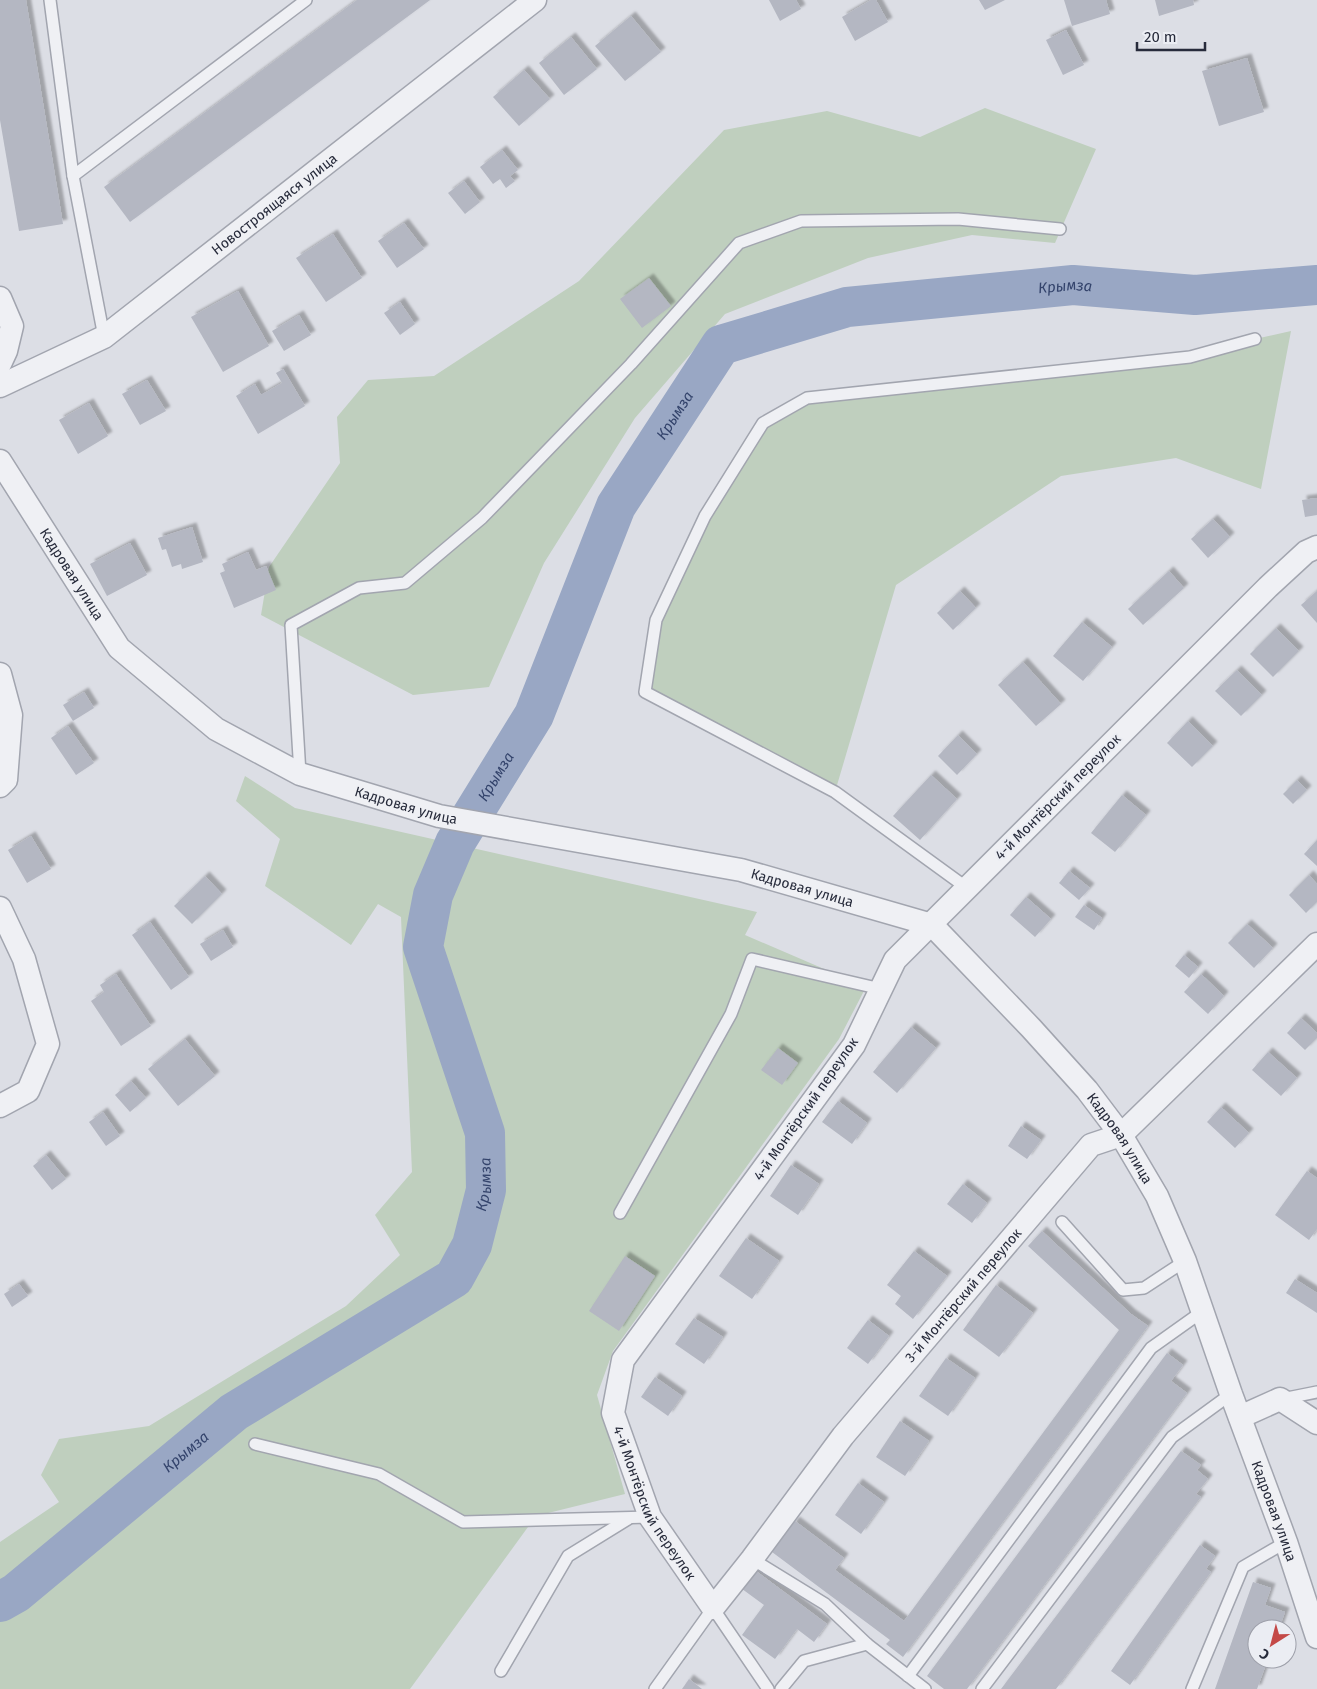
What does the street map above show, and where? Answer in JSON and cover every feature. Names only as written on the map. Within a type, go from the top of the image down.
[{"type":"street","name":"Новостроящаяся улица","points":[[0,386],[104,337],[535,0]]},
{"type":"street","points":[[0,298],[12,326],[6,351],[0,364]]},
{"type":"street","name":"Кадровая улица","points":[[0,461],[119,648],[216,729],[300,774],[439,816],[741,870],[932,925],[1031,1028],[1087,1090],[1121,1135],[1157,1196],[1185,1261],[1231,1394],[1286,1542],[1317,1637]]},
{"type":"street","name":"4-й Монтёрский переулок","points":[[713,1608],[640,1517],[613,1413],[623,1360],[854,1044],[895,960],[1268,587],[1306,552],[1317,547]]},
{"type":"street","points":[[0,674],[11,715],[6,780],[0,786]]},
{"type":"street","points":[[0,908],[24,959],[48,1044],[28,1091],[0,1106]]},
{"type":"street","name":"3-й Монтёрский переулок","points":[[713,1608],[752,1559],[843,1436],[1092,1145],[1121,1135],[1317,944]]},
{"type":"street","points":[[1240,1418],[1280,1399],[1317,1423]]},
{"type":"lane","points":[[50,0],[73,176],[104,337]]},
{"type":"lane","points":[[73,176],[306,0]]},
{"type":"lane","points":[[300,774],[291,625],[359,588],[405,583],[482,518],[631,364],[739,243],[801,221],[958,219],[1060,229]]},
{"type":"lane","points":[[967,888],[835,792],[645,692],[656,620],[705,516],[762,423],[807,398],[1190,358],[1255,339]]},
{"type":"lane","points":[[620,1213],[731,1014],[752,959],[881,989]]},
{"type":"lane","points":[[1062,1222],[1123,1290],[1144,1288],[1185,1261]]},
{"type":"lane","points":[[908,1676],[1151,1348],[1203,1311]]},
{"type":"lane","points":[[1280,1399],[1317,1392]]},
{"type":"lane","points":[[982,1689],[1172,1437],[1231,1394]]},
{"type":"lane","points":[[254,1444],[379,1474],[463,1522],[640,1517]]},
{"type":"lane","points":[[501,1671],[568,1556],[640,1517]]},
{"type":"lane","points":[[1192,1689],[1243,1567],[1286,1542]]},
{"type":"lane","points":[[752,1559],[825,1604],[867,1644],[925,1689]]},
{"type":"lane","points":[[713,1608],[768,1689]]},
{"type":"lane","name":"3-й Монтёрский переулок","points":[[655,1689],[713,1608]]},
{"type":"lane","points":[[781,1689],[804,1661],[867,1644]]},
{"type":"green space","points":[[985,108],[1096,149],[1055,243],[972,235],[868,258],[725,314],[635,418],[544,563],[489,687],[413,695],[261,615],[269,567],[340,463],[337,417],[368,380],[434,376],[579,281],[724,130],[827,111],[920,137]]},
{"type":"green space","points":[[1291,331],[1261,489],[1176,458],[1061,476],[896,585],[835,792],[645,692],[656,620],[705,516],[763,423],[807,398],[1190,358],[1255,339]]},
{"type":"green space","points":[[245,776],[295,808],[757,912],[745,935],[866,987],[839,1039],[613,1351],[597,1395],[625,1494],[536,1516],[410,1689],[0,1689],[0,1542],[59,1502],[41,1475],[59,1439],[149,1426],[346,1306],[400,1255],[375,1215],[412,1172],[401,917],[378,904],[351,945],[265,886],[280,839],[236,801]]},
{"type":"building","points":[[0,0],[26,0],[63,224],[19,231],[0,120]]},
{"type":"building","points":[[357,0],[430,0],[130,222],[104,187]]},
{"type":"building","points":[[769,0],[796,0],[801,9],[780,21]]},
{"type":"building","points":[[871,0],[876,0],[888,22],[855,41],[842,17]]},
{"type":"building","points":[[979,0],[1005,0],[985,10]]},
{"type":"building","points":[[1064,0],[1106,0],[1110,14],[1072,26]]},
{"type":"building","points":[[1155,0],[1193,0],[1194,5],[1159,16]]},
{"type":"building","points":[[631,16],[661,52],[625,81],[595,46]]},
{"type":"building","points":[[1066,30],[1084,65],[1063,75],[1046,40]]},
{"type":"building","points":[[571,37],[597,69],[564,95],[539,63]]},
{"type":"building","points":[[1247,58],[1264,112],[1219,126],[1202,71]]},
{"type":"building","points":[[524,70],[550,99],[519,126],[493,97]]},
{"type":"building","points":[[502,150],[518,170],[510,176],[515,181],[506,188],[500,179],[493,184],[480,167]]},
{"type":"building","points":[[464,181],[480,202],[465,214],[448,193]]},
{"type":"building","points":[[404,223],[424,249],[397,268],[378,241]]},
{"type":"building","points":[[333,234],[362,278],[326,302],[296,258]]},
{"type":"building","points":[[649,278],[671,306],[642,328],[620,299]]},
{"type":"building","points":[[238,291],[269,346],[223,372],[191,317]]},
{"type":"building","points":[[400,302],[415,324],[400,335],[384,313]]},
{"type":"building","points":[[299,315],[311,335],[284,351],[272,331]]},
{"type":"building","points":[[283,369],[305,406],[258,434],[236,396],[255,384],[261,395],[282,383],[276,373]]},
{"type":"building","points":[[147,380],[166,411],[140,425],[122,394]]},
{"type":"building","points":[[89,403],[108,436],[78,454],[59,420]]},
{"type":"building","points":[[1317,498],[1317,515],[1305,517],[1302,500]]},
{"type":"building","points":[[1213,519],[1230,537],[1208,558],[1191,539]]},
{"type":"building","points":[[192,527],[203,562],[182,569],[181,564],[172,567],[166,549],[162,550],[158,538]]},
{"type":"building","points":[[130,543],[147,575],[107,596],[90,564]]},
{"type":"building","points":[[248,552],[256,570],[266,566],[276,590],[234,608],[220,573],[225,571],[222,564]]},
{"type":"building","points":[[1169,571],[1184,588],[1143,625],[1128,609]]},
{"type":"building","points":[[960,591],[976,608],[953,630],[937,613]]},
{"type":"building","points":[[1317,591],[1317,623],[1301,605]]},
{"type":"building","points":[[1082,622],[1112,647],[1083,681],[1053,656]]},
{"type":"building","points":[[1276,628],[1299,651],[1273,677],[1250,654]]},
{"type":"building","points":[[1023,662],[1061,704],[1036,726],[998,685]]},
{"type":"building","points":[[1237,670],[1262,695],[1241,716],[1215,691]]},
{"type":"building","points":[[84,692],[94,708],[73,721],[63,705]]},
{"type":"building","points":[[1188,721],[1213,746],[1192,767],[1167,743]]},
{"type":"building","points":[[68,726],[94,763],[76,775],[51,738]]},
{"type":"building","points":[[958,735],[977,754],[957,775],[938,756]]},
{"type":"building","points":[[931,775],[957,799],[920,840],[893,816]]},
{"type":"building","points":[[1297,780],[1307,790],[1293,804],[1283,794]]},
{"type":"building","points":[[1122,795],[1146,815],[1115,852],[1091,833]]},
{"type":"building","points":[[31,836],[51,869],[27,883],[8,850]]},
{"type":"building","points":[[1317,840],[1317,866],[1304,854]]},
{"type":"building","points":[[1069,871],[1090,888],[1079,900],[1059,883]]},
{"type":"building","points":[[1309,875],[1317,884],[1317,902],[1306,913],[1289,895]]},
{"type":"building","points":[[205,876],[222,894],[192,924],[174,906]]},
{"type":"building","points":[[1026,897],[1051,919],[1035,937],[1010,915]]},
{"type":"building","points":[[1084,905],[1102,918],[1094,930],[1075,917]]},
{"type":"building","points":[[150,922],[189,977],[171,990],[132,935]]},
{"type":"building","points":[[1247,924],[1273,948],[1254,968],[1228,943]]},
{"type":"building","points":[[223,930],[233,947],[211,961],[200,944]]},
{"type":"building","points":[[1184,955],[1198,967],[1189,978],[1175,966]]},
{"type":"building","points":[[116,974],[151,1026],[121,1046],[91,1001],[104,992],[100,985]]},
{"type":"building","points":[[1201,974],[1224,996],[1208,1014],[1184,992]]},
{"type":"building","points":[[1301,1018],[1317,1033],[1317,1038],[1305,1050],[1287,1033]]},
{"type":"building","points":[[911,1027],[936,1048],[897,1093],[873,1072]]},
{"type":"building","points":[[185,1039],[215,1076],[178,1106],[148,1069]]},
{"type":"building","points":[[778,1048],[798,1063],[782,1085],[761,1070]]},
{"type":"building","points":[[1268,1052],[1297,1078],[1281,1096],[1252,1070]]},
{"type":"building","points":[[131,1081],[146,1098],[130,1112],[115,1095]]},
{"type":"building","points":[[838,1101],[867,1123],[852,1144],[822,1122]]},
{"type":"building","points":[[1221,1107],[1249,1133],[1235,1148],[1207,1122]]},
{"type":"building","points":[[103,1112],[120,1136],[106,1146],[89,1122]]},
{"type":"building","points":[[1021,1126],[1041,1140],[1027,1159],[1008,1146]]},
{"type":"building","points":[[46,1155],[66,1179],[52,1190],[33,1166]]},
{"type":"building","points":[[791,1165],[819,1184],[798,1215],[770,1196]]},
{"type":"building","points":[[1307,1171],[1317,1178],[1317,1229],[1309,1240],[1275,1215]]},
{"type":"building","points":[[963,1184],[987,1203],[972,1223],[947,1204]]},
{"type":"building","points":[[1042,1231],[1131,1314],[1148,1326],[903,1657],[886,1644],[890,1640],[772,1552],[795,1521],[844,1558],[835,1570],[904,1621],[1119,1330],[1028,1246]]},
{"type":"building","points":[[746,1238],[779,1261],[752,1299],[719,1276]]},
{"type":"building","points":[[914,1251],[947,1276],[913,1319],[895,1304],[901,1296],[887,1285]]},
{"type":"building","points":[[625,1256],[655,1276],[619,1331],[589,1311]]},
{"type":"building","points":[[1295,1279],[1317,1293],[1317,1313],[1286,1293]]},
{"type":"building","points":[[19,1284],[28,1296],[12,1307],[4,1294]]},
{"type":"building","points":[[996,1285],[1033,1313],[999,1357],[963,1330]]},
{"type":"building","points":[[694,1318],[723,1337],[704,1364],[675,1344]]},
{"type":"building","points":[[868,1320],[889,1336],[868,1364],[847,1348]]},
{"type":"building","points":[[1167,1353],[1183,1365],[1171,1381],[1187,1393],[967,1689],[944,1689],[927,1676]]},
{"type":"building","points":[[946,1358],[975,1378],[948,1416],[919,1396]]},
{"type":"building","points":[[655,1377],[682,1396],[668,1416],[641,1397]]},
{"type":"building","points":[[900,1421],[929,1441],[905,1476],[876,1457]]},
{"type":"building","points":[[1181,1451],[1201,1465],[1197,1470],[1208,1479],[1196,1494],[1201,1497],[1056,1689],[1001,1689]]},
{"type":"building","points":[[858,1483],[884,1502],[861,1534],[835,1515]]},
{"type":"building","points":[[1200,1545],[1215,1556],[1206,1569],[1211,1572],[1130,1685],[1111,1671]]},
{"type":"building","points":[[752,1568],[827,1624],[814,1642],[797,1629],[775,1659],[742,1635],[764,1605],[738,1586]]},
{"type":"building","points":[[1253,1582],[1271,1588],[1265,1605],[1285,1612],[1283,1619],[1247,1619],[1247,1669],[1264,1669],[1257,1689],[1215,1689]]},
{"type":"building","points":[[689,1679],[702,1689],[682,1689]]},
{"type":"waterway","name":"Крымза","points":[[0,1602],[16,1593],[234,1412],[454,1278],[472,1245],[486,1190],[485,1133],[423,947],[433,895],[455,843],[534,715],[616,506],[721,345],[847,307],[1073,285],[1195,295],[1317,285]]}]
